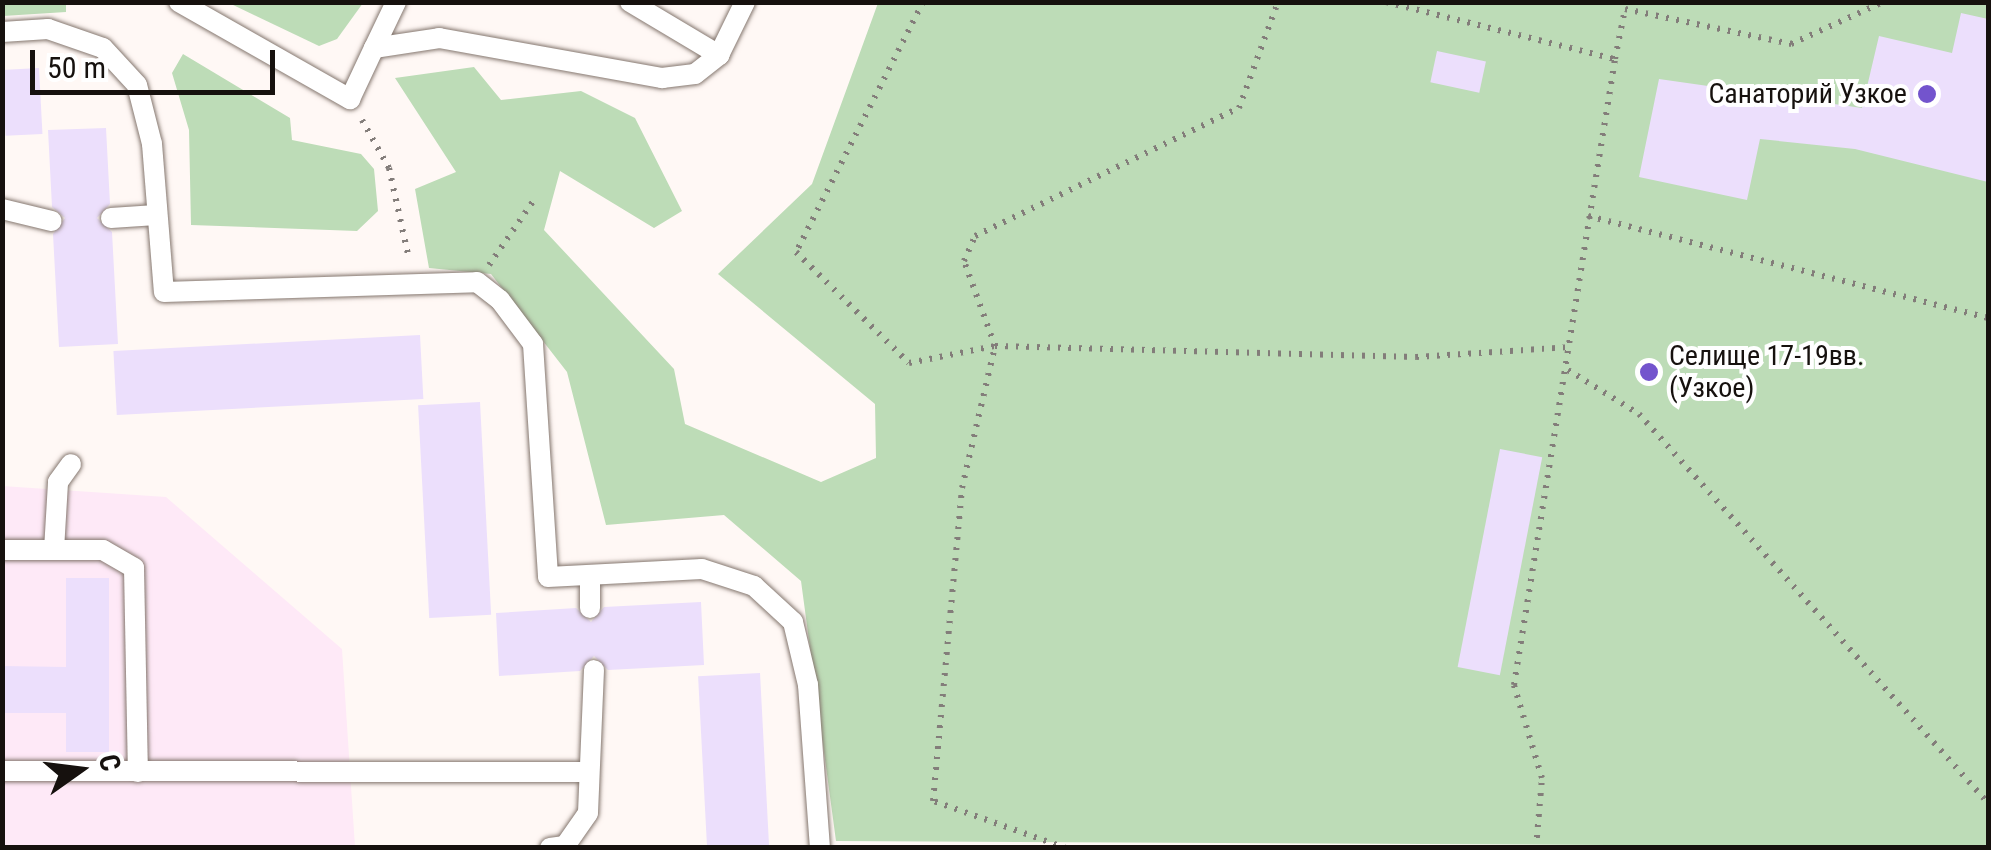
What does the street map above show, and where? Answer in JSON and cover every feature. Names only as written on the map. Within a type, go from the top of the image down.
[{"type":"lane","points":[[179,2],[350,99],[396,2]]},
{"type":"lane","points":[[630,2],[719,54]]},
{"type":"lane","points":[[374,48],[439,38],[662,78],[695,74],[719,54],[745,2]]},
{"type":"lane","points":[[2,32],[48,29],[103,48],[137,86],[164,292],[477,282],[533,344],[548,577],[702,570],[754,586],[793,622],[808,685],[820,848]]},
{"type":"lane","points":[[2,210],[52,221]]},
{"type":"lane","points":[[111,218],[156,215]]},
{"type":"lane","points":[[54,550],[58,482],[71,464]]},
{"type":"lane","points":[[2,550],[103,550],[134,568],[138,772]]},
{"type":"lane","points":[[590,575],[590,608]]},
{"type":"lane","points":[[550,848],[581,831],[589,772],[594,670]]},
{"type":"lane","points":[[2,771],[589,772]]},
{"type":"path","points":[[923,2],[796,252],[909,362],[995,346],[1416,357],[1569,347]]},
{"type":"path","points":[[1066,848],[933,801],[962,488],[995,346],[964,261],[974,236],[1239,108],[1278,2]]},
{"type":"path","points":[[1386,2],[1615,59]]},
{"type":"path","points":[[1536,848],[1542,778],[1514,685],[1568,370],[1588,216],[1626,9],[1792,44],[1882,2]]},
{"type":"path","points":[[350,99],[389,168],[415,284]]},
{"type":"path","points":[[477,282],[536,198]]},
{"type":"path","points":[[1588,216],[1988,318]]},
{"type":"path","points":[[1568,370],[1639,414],[1988,803]]},
{"type":"shaded area","points":[[2,486],[166,497],[342,649],[355,847],[3,847]]},
{"type":"green space","points":[[3,2],[66,2],[66,12],[3,16]]},
{"type":"green space","points":[[229,3],[363,3],[337,39],[319,46]]},
{"type":"green space","points":[[878,3],[1988,3],[1988,847],[836,841],[801,581],[724,515],[606,525],[567,372],[491,274],[429,268],[415,189],[456,172],[395,78],[474,67],[501,100],[581,91],[635,118],[682,211],[654,228],[560,171],[544,230],[674,369],[685,424],[821,482],[876,458],[875,404],[718,274],[812,184]]},
{"type":"green space","points":[[183,54],[290,118],[292,140],[361,154],[374,169],[378,211],[357,231],[191,225],[189,130],[172,73]]},
{"type":"building","name":"Санаторий Узкое","points":[[1961,13],[1988,19],[1988,182],[1855,149],[1760,139],[1747,200],[1639,177],[1659,79],[1862,108],[1879,36],[1952,53]]},
{"type":"building","points":[[1437,51],[1486,61],[1479,93],[1430,82]]},
{"type":"building","points":[[39,68],[42,134],[6,136],[2,70]]},
{"type":"building","points":[[106,128],[110,204],[97,218],[112,232],[118,344],[59,347],[53,234],[65,218],[52,207],[48,130]]},
{"type":"building","points":[[420,335],[423,399],[117,415],[113,351]]},
{"type":"building","points":[[480,402],[491,615],[429,618],[418,405]]},
{"type":"building","points":[[1500,449],[1542,457],[1500,675],[1458,667]]},
{"type":"building","points":[[66,578],[109,578],[109,752],[66,752],[66,713],[2,713],[2,666],[66,667]]},
{"type":"building","points":[[701,602],[704,665],[608,670],[594,656],[580,671],[499,676],[496,613],[576,608],[591,622],[604,607]]},
{"type":"building","points":[[760,673],[769,848],[707,848],[698,676]]},
{"type":"place","name":"Санаторий Узкое","points":[[1927,94]]},
{"type":"place","name":"Селище 17-19вв. (Узкое)","points":[[1649,372]]}]
